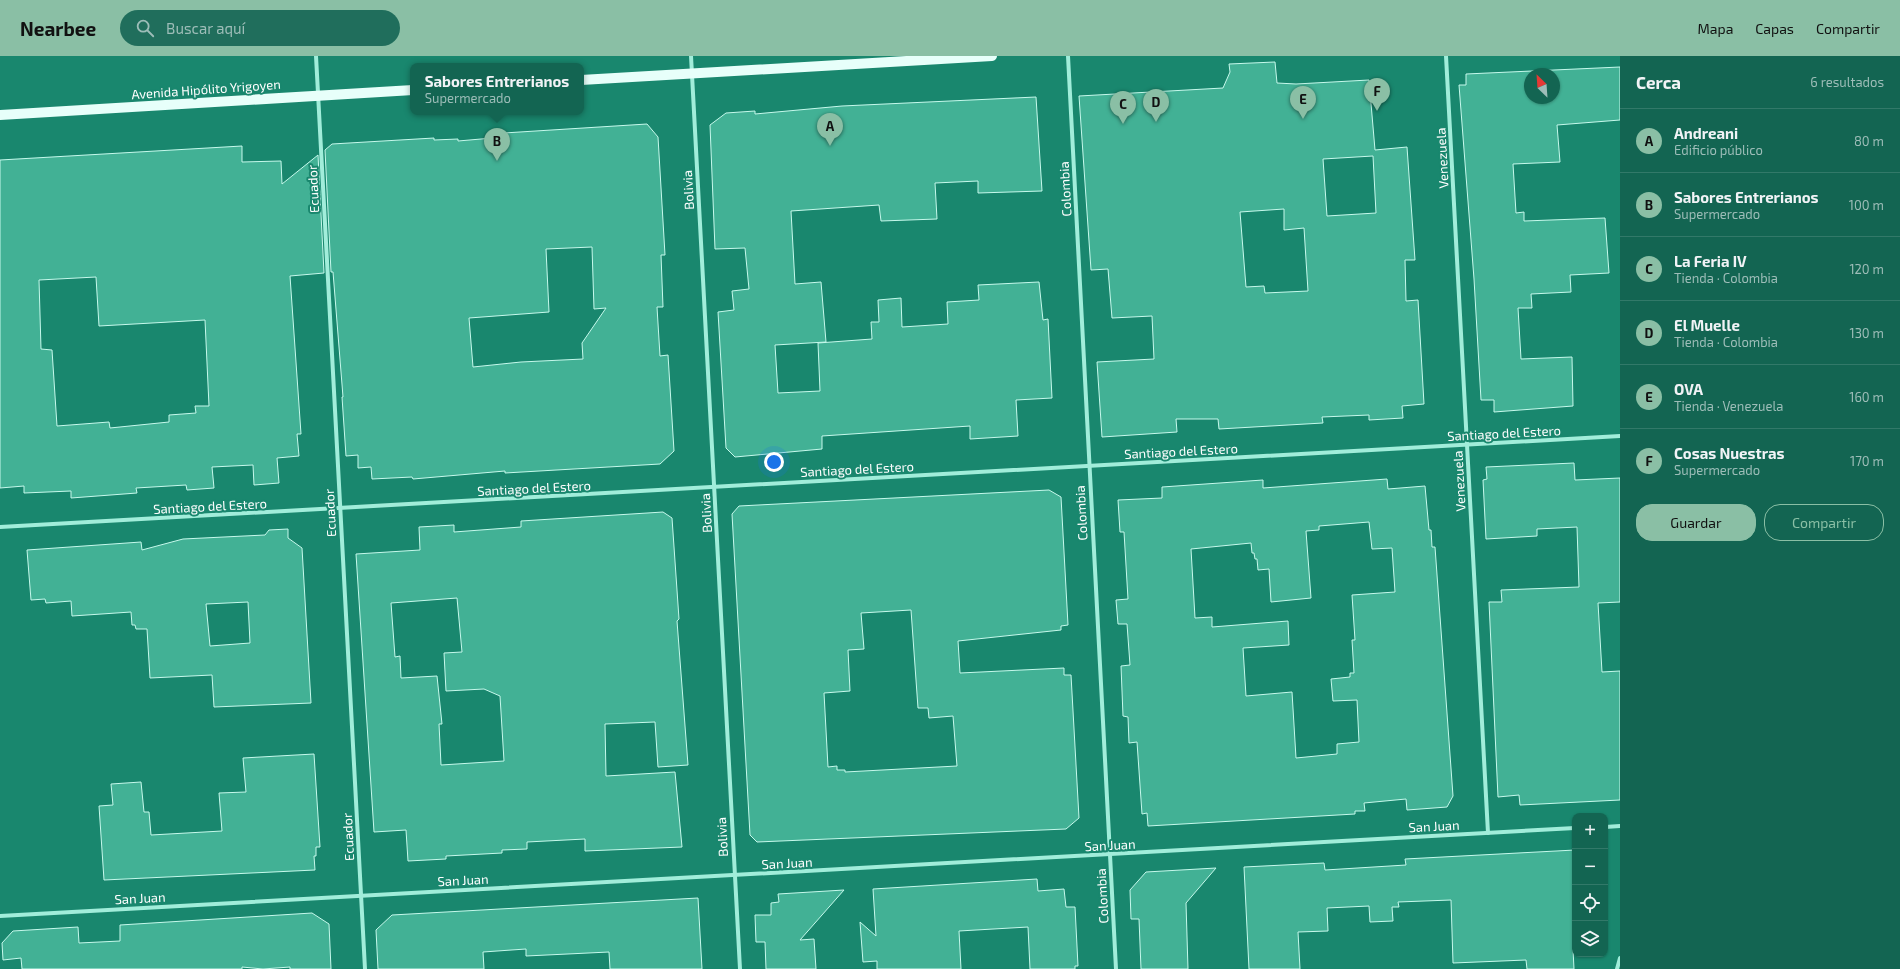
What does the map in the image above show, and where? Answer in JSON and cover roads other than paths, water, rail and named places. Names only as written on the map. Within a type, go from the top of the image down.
[{"type":"main road","points":[[584,80],[992,56]]},
{"type":"main road","name":"Avenida Hipólito Yrigoyen","points":[[0,115],[410,90]]},
{"type":"street","name":"Ecuador","points":[[316,56],[365,969]]},
{"type":"street","name":"Bolivia","points":[[691,56],[740,969]]},
{"type":"street","name":"Colombia","points":[[1068,56],[1116,969]]},
{"type":"street","name":"Venezuela","points":[[1446,56],[1488,833]]},
{"type":"street","name":"Santiago del Estero","points":[[0,527],[1620,436]]},
{"type":"street","points":[[1608,827],[1620,826]]},
{"type":"street","name":"San Juan","points":[[0,916],[1572,828]]},
{"type":"street","points":[[1616,969],[1620,958]]},
{"type":"place","name":"Cosas Nuestras","points":[[1377,111]]},
{"type":"place","name":"OVA","points":[[1303,119]]},
{"type":"place","name":"El Muelle","points":[[1156,122]]},
{"type":"place","name":"La Feria IV","points":[[1123,124]]},
{"type":"place","name":"Andreani","points":[[830,146]]},
{"type":"place","name":"Sabores Entrerianos","points":[[497,161]]}]
